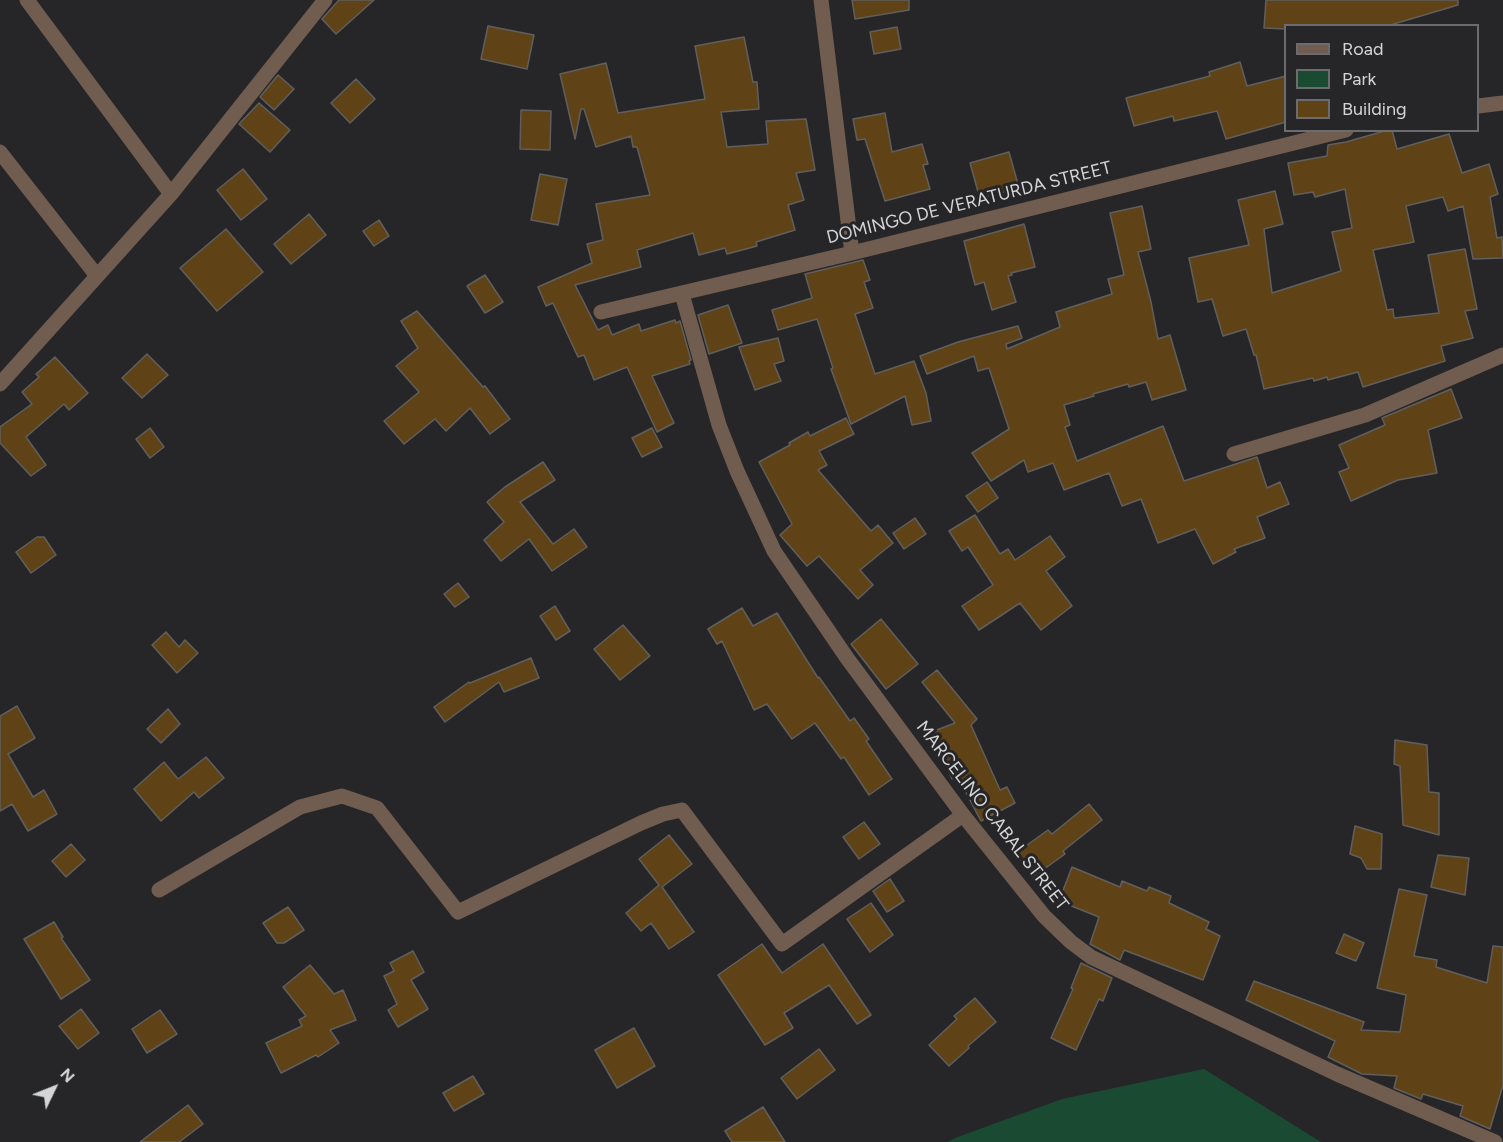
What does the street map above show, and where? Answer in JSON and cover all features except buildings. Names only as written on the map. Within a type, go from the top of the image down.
[{"type":"street","points":[[27,0],[171,194]]},
{"type":"street","points":[[0,384],[171,194],[325,0]]},
{"type":"street","points":[[821,0],[852,253]]},
{"type":"street","points":[[1479,106],[1503,102]]},
{"type":"street","name":"DOMINGO DE VERATURDA STREET","points":[[601,312],[852,253],[1338,132]]},
{"type":"street","points":[[0,152],[97,276]]},
{"type":"street","name":"MARCELINO CABAL STREET","points":[[682,294],[719,425],[737,471],[774,551],[847,658],[963,815],[1044,916],[1071,942],[1091,957],[1337,1074],[1495,1142]]},
{"type":"street","points":[[1234,454],[1365,415],[1503,355]]},
{"type":"street","points":[[159,890],[300,807],[342,796],[378,808],[458,912],[642,823],[663,814],[682,810],[782,944],[963,815]]},
{"type":"green space","points":[[1204,1069],[1321,1142],[948,1142],[1062,1099]]}]
